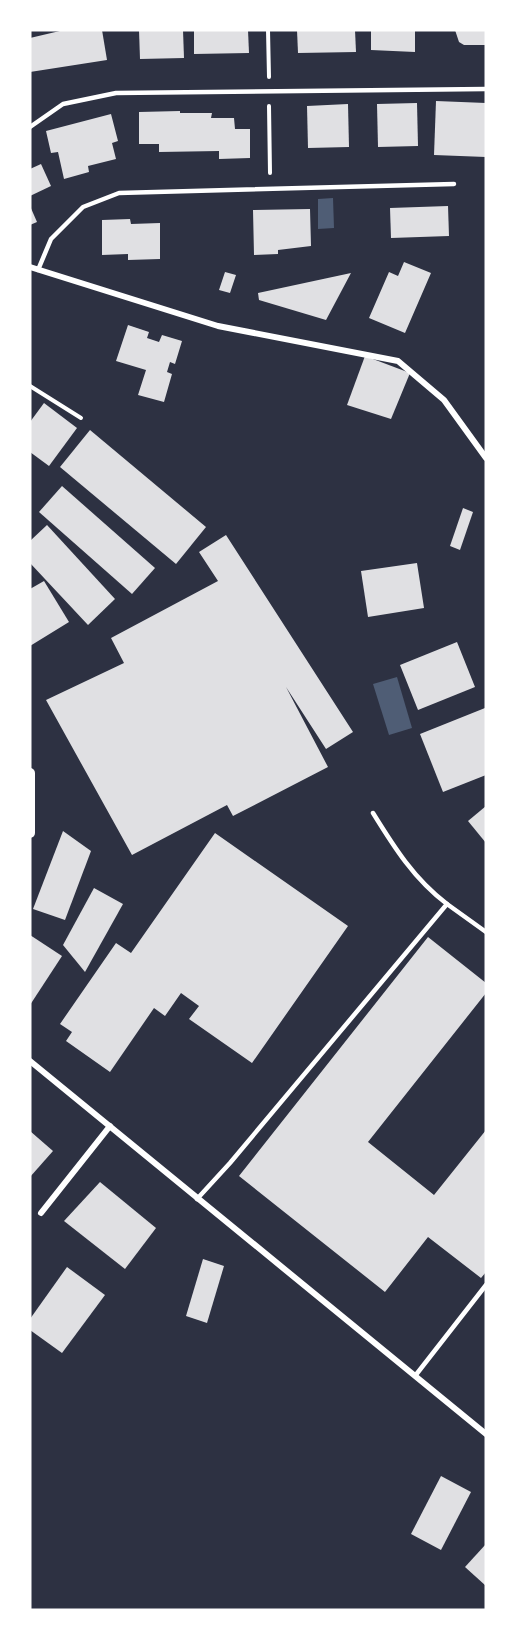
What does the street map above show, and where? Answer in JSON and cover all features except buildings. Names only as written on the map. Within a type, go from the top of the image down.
[{"type":"street","points":[[30,267],[218,326],[398,361],[444,400],[486,458]]},
{"type":"street","points":[[30,773],[30,833]]},
{"type":"street","points":[[30,1061],[486,1434]]},
{"type":"street","points":[[41,1213],[110,1126]]},
{"type":"lane","points":[[30,127],[63,104],[116,93],[486,89]]},
{"type":"lane","points":[[38,270],[51,239],[83,207],[119,193],[454,184]]},
{"type":"lane","points":[[373,813],[413,873],[427,888],[486,932]]},
{"type":"lane","points":[[197,1199],[230,1163],[447,904]]},
{"type":"lane","points":[[415,1376],[486,1285]]},
{"type":"path","points":[[268,30],[270,189]]},
{"type":"path","points":[[30,386],[81,418]]},
{"type":"water","points":[[333,198],[334,228],[318,229],[318,199]]},
{"type":"water","points":[[397,677],[412,728],[389,735],[373,684]]}]
